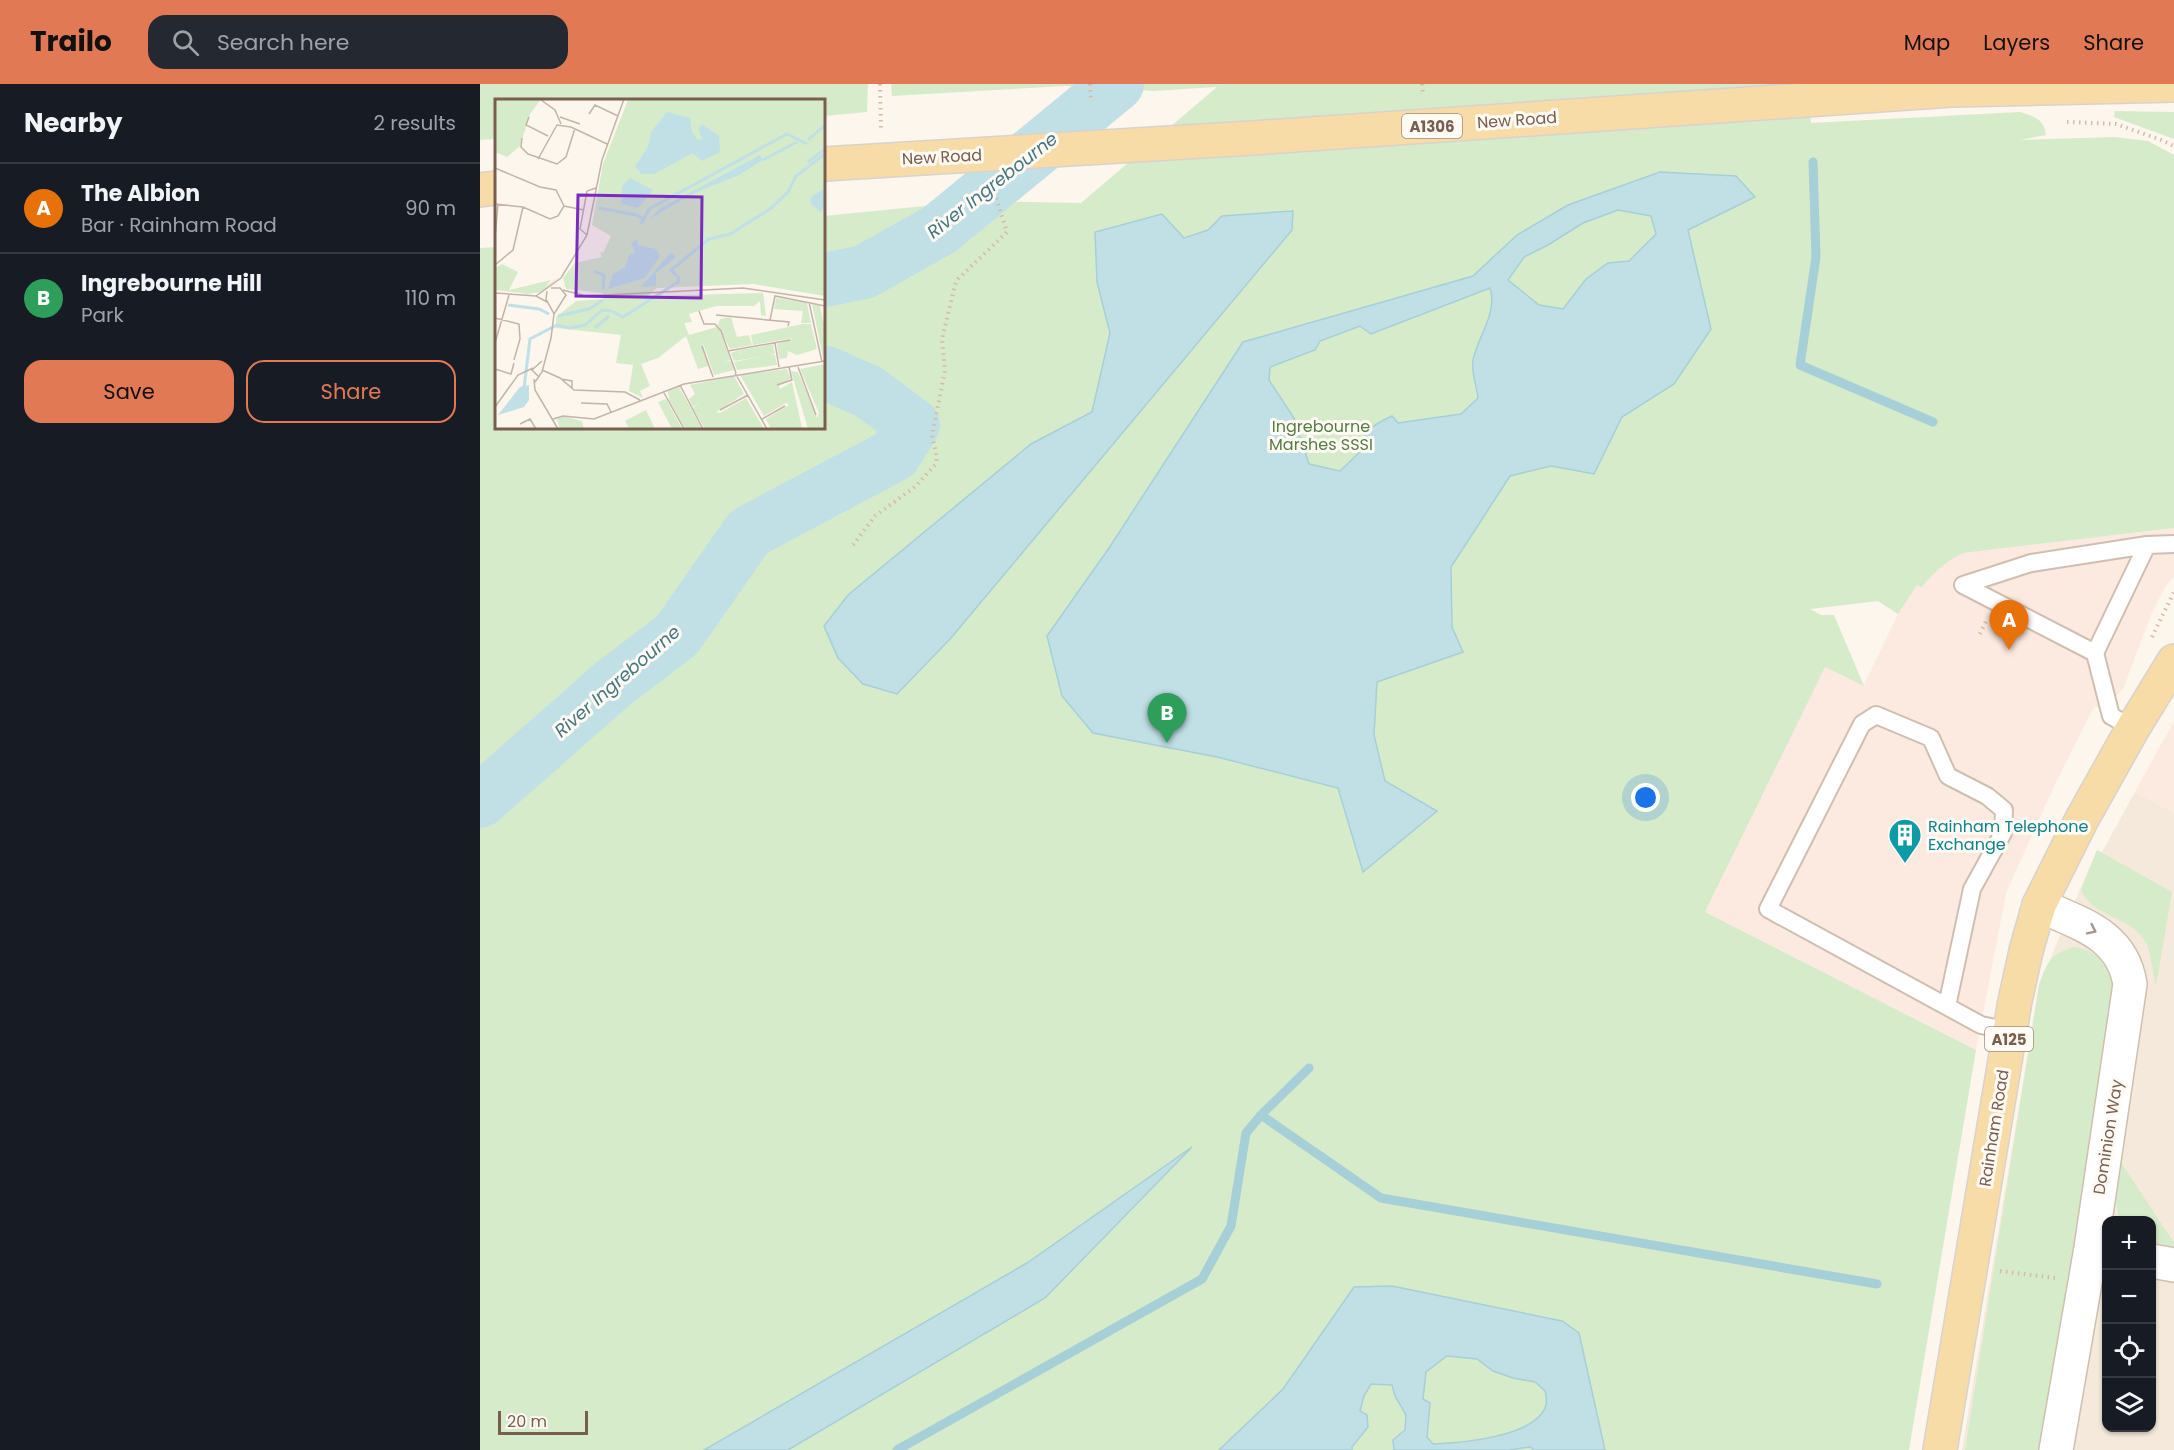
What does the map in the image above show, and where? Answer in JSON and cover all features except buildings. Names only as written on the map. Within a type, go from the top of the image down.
[{"type":"main road","name":"New Road","points":[[825,164],[1252,138],[1952,90],[2174,85]]},
{"type":"main road","points":[[480,190],[495,188]]},
{"type":"main road","name":"Rainham Road","points":[[1940,1450],[2010,1031],[2026,951],[2039,905],[2082,819],[2174,661]]},
{"type":"street","name":"Dominion Way","points":[[2039,905],[2103,936],[2115,946],[2128,971],[2130,984],[2099,1250],[2086,1281],[2056,1450]]},
{"type":"street","points":[[2156,1262],[2174,1265]]},
{"type":"lane","points":[[2095,653],[1963,585],[2031,563],[2147,545],[2174,544]]},
{"type":"lane","points":[[2133,728],[2111,716],[2095,653],[2147,545]]},
{"type":"lane","points":[[1947,1006],[1972,889],[2003,833],[2004,810],[1987,796],[1948,776],[1931,738],[1876,715],[1862,723],[1768,909],[1981,1025],[2010,1031]]},
{"type":"path","points":[[880,84],[889,160]]},
{"type":"path","points":[[1090,84],[1091,102]]},
{"type":"path","points":[[2058,121],[2116,124],[2174,146]]},
{"type":"path","points":[[853,545],[875,516],[916,486],[935,465],[937,458],[932,435],[945,371],[942,339],[958,279],[1007,232],[996,198]]},
{"type":"path","points":[[1993,1270],[2086,1281]]},
{"type":"shaded area","points":[[1793,500],[1922,587],[1935,571],[1963,553],[2174,528],[2174,576],[2166,585],[2151,615],[2123,689],[2108,704],[2100,708],[2094,707],[2056,782],[2006,893],[1976,1050],[1705,912],[1825,666],[1864,685],[1898,614],[1878,601],[1809,609]]},
{"type":"shaded area","points":[[2174,721],[2174,813],[2135,792]]},
{"type":"shaded area","points":[[2135,792],[2174,813],[2174,1450],[1962,1450],[2039,985],[2097,850],[2102,852]]},
{"type":"green space","points":[[480,84],[868,84],[867,112],[825,116],[825,99],[495,99],[495,139],[480,140]]},
{"type":"green space","name":"Ingrebourne Marshes SSSI","points":[[891,84],[1808,84],[1811,123],[2020,112],[2041,122],[2046,135],[2020,140],[2114,137],[2148,141],[2174,155],[2174,528],[1963,553],[1940,568],[1922,587],[1917,585],[1898,614],[1878,601],[1810,609],[1821,615],[1834,615],[1864,686],[1825,667],[1705,912],[1976,1050],[1909,1450],[480,1450],[480,248],[495,247],[495,429],[825,429],[825,216],[975,201],[1081,203],[1217,87],[1153,91],[1066,86],[892,96]]},
{"type":"green space","points":[[2115,111],[2174,112],[2174,139],[2114,117]]},
{"type":"green space","points":[[2097,850],[2172,892],[2156,986],[2147,945],[2138,932],[2095,907],[2081,890]]},
{"type":"green space","points":[[2074,947],[2092,952],[2107,964],[2114,977],[2118,998],[2044,1450],[1965,1450],[2039,985],[2050,960]]},
{"type":"green space","points":[[2120,1161],[2174,1243],[2174,1247],[2156,1243],[2156,1216],[2119,1216],[2116,1199]]},
{"type":"water","points":[[1660,172],[1736,176],[1755,197],[1688,230],[1711,329],[1674,384],[1622,417],[1594,474],[1551,466],[1510,476],[1451,567],[1452,627],[1463,652],[1377,682],[1374,735],[1385,781],[1437,811],[1363,872],[1338,788],[1217,757],[1093,733],[1062,696],[1047,636],[1109,548],[1243,342],[1473,276],[1517,235],[1568,205]],"holes":[[[1618,210],[1651,216],[1656,234],[1629,261],[1608,263],[1586,279],[1563,309],[1539,305],[1508,280],[1524,257],[1583,223]],[[1490,288],[1492,297],[1489,315],[1473,360],[1473,374],[1478,398],[1461,414],[1398,423],[1392,416],[1381,421],[1368,432],[1363,442],[1363,449],[1340,471],[1309,464],[1294,418],[1269,380],[1270,367],[1315,350],[1320,341],[1360,326],[1371,334]]]},
{"type":"water","points":[[1293,211],[1292,230],[951,638],[897,694],[863,684],[838,658],[824,626],[848,595],[1031,444],[1092,412],[1110,333],[1097,282],[1095,232],[1162,214],[1184,238],[1208,230],[1222,216]]},
{"type":"water","points":[[1192,1147],[1045,1298],[788,1450],[704,1450],[1027,1263]]},
{"type":"water","points":[[1392,1286],[1562,1321],[1579,1333],[1605,1450],[1534,1450],[1530,1447],[1509,1450],[1394,1450],[1393,1440],[1405,1430],[1406,1415],[1395,1396],[1392,1385],[1371,1384],[1364,1396],[1360,1411],[1367,1415],[1368,1427],[1352,1450],[1219,1450],[1283,1389],[1354,1287]],"holes":[[[1447,1356],[1477,1359],[1493,1371],[1535,1382],[1545,1391],[1546,1405],[1540,1416],[1513,1431],[1478,1440],[1433,1444],[1427,1437],[1430,1403],[1423,1399],[1426,1372]]]},
{"type":"waterway","name":"River Ingrebourne","points":[[825,280],[864,272],[939,230],[1117,84]]},
{"type":"waterway","points":[[1813,162],[1816,257],[1800,365],[1933,422]]},
{"type":"waterway","name":"River Ingrebourne","points":[[480,801],[614,683],[677,635],[749,532],[894,455],[913,425],[869,392],[825,372]]},
{"type":"waterway","points":[[897,1450],[1202,1279],[1231,1226],[1246,1133],[1309,1068]]},
{"type":"waterway","points":[[1261,1115],[1381,1198],[1877,1284]]},
{"type":"place","name":"The Albion","points":[[2009,650]]},
{"type":"place","name":"Ingrebourne Hill","points":[[1167,743]]},
{"type":"place","name":"Rainham Telephone Exchange","points":[[1905,864]]}]
